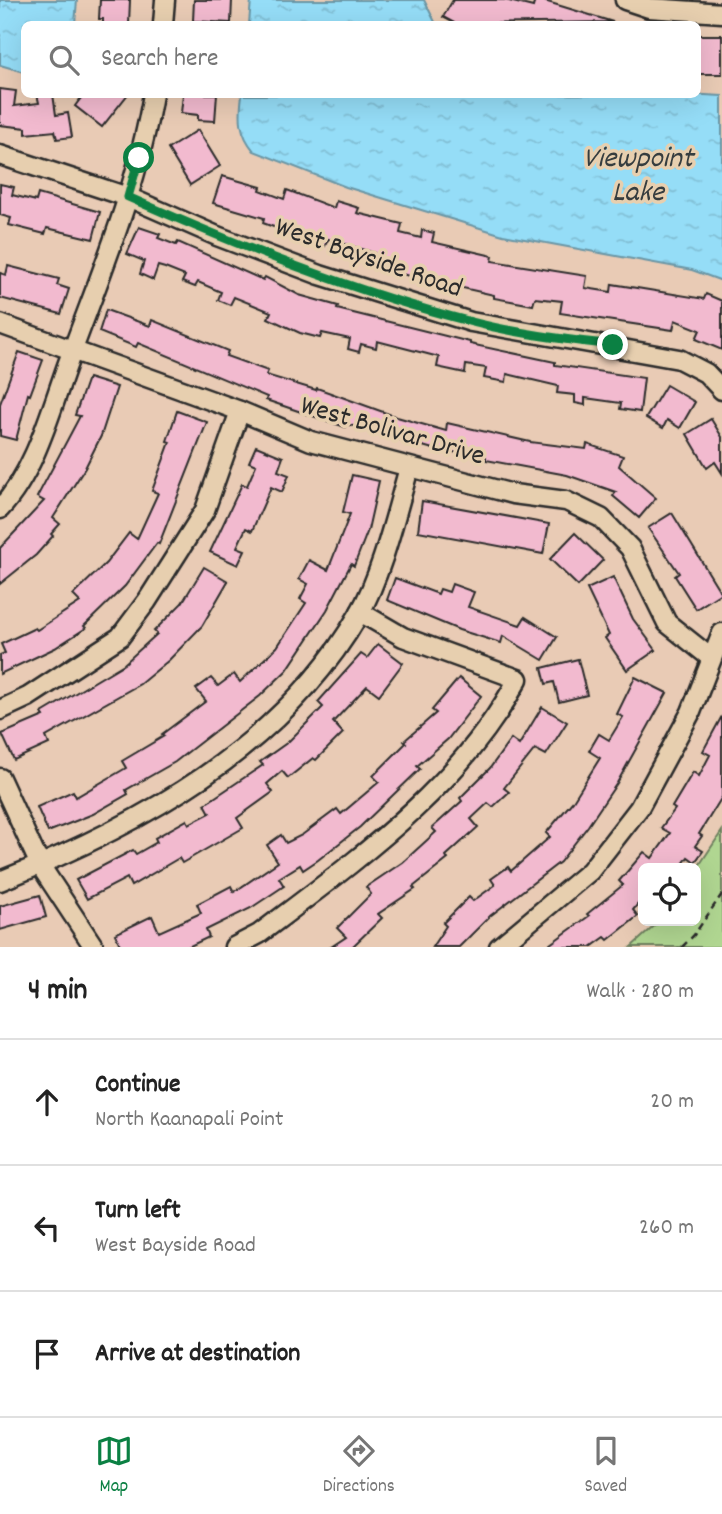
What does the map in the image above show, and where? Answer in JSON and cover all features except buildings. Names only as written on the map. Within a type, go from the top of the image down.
[{"type":"street","points":[[163,21],[165,0]]},
{"type":"street","points":[[625,0],[649,8],[722,13]]},
{"type":"street","points":[[0,509],[16,492],[73,348],[128,197],[152,98]]},
{"type":"street","name":"West Bayside Road","points":[[0,155],[128,197],[217,236],[320,275],[471,322],[679,359],[706,373],[722,390]]},
{"type":"street","name":"West Bolivar Drive","points":[[0,324],[73,348],[311,440],[513,494],[566,501],[601,519],[630,548],[667,623],[710,657]]},
{"type":"street","points":[[0,710],[28,697],[120,637],[147,601],[205,510],[240,411]]},
{"type":"street","points":[[0,881],[135,822],[220,766],[315,677],[360,612],[389,536],[409,468]]},
{"type":"street","points":[[234,947],[259,934],[398,825],[454,770],[503,707],[518,680],[403,638],[360,612]]},
{"type":"street","points":[[499,947],[590,871],[639,808],[691,712],[710,657],[722,633]]},
{"type":"street","points":[[0,778],[40,865],[94,947]]},
{"type":"path","points":[[684,946],[722,894]]},
{"type":"green space","points":[[722,831],[722,947],[631,947],[654,926],[701,926],[701,863]]},
{"type":"water","points":[[0,0],[77,0],[75,21],[21,21],[21,71],[0,65]]},
{"type":"water","points":[[251,0],[424,0],[434,21],[249,21]]},
{"type":"water","name":"Viewpoint Lake","points":[[722,96],[722,281],[692,270],[503,235],[346,187],[254,151],[245,138],[241,118],[242,98]]},
{"type":"route","points":[[139,158],[128,197],[217,236],[320,275],[471,322],[538,337],[613,345]]}]
